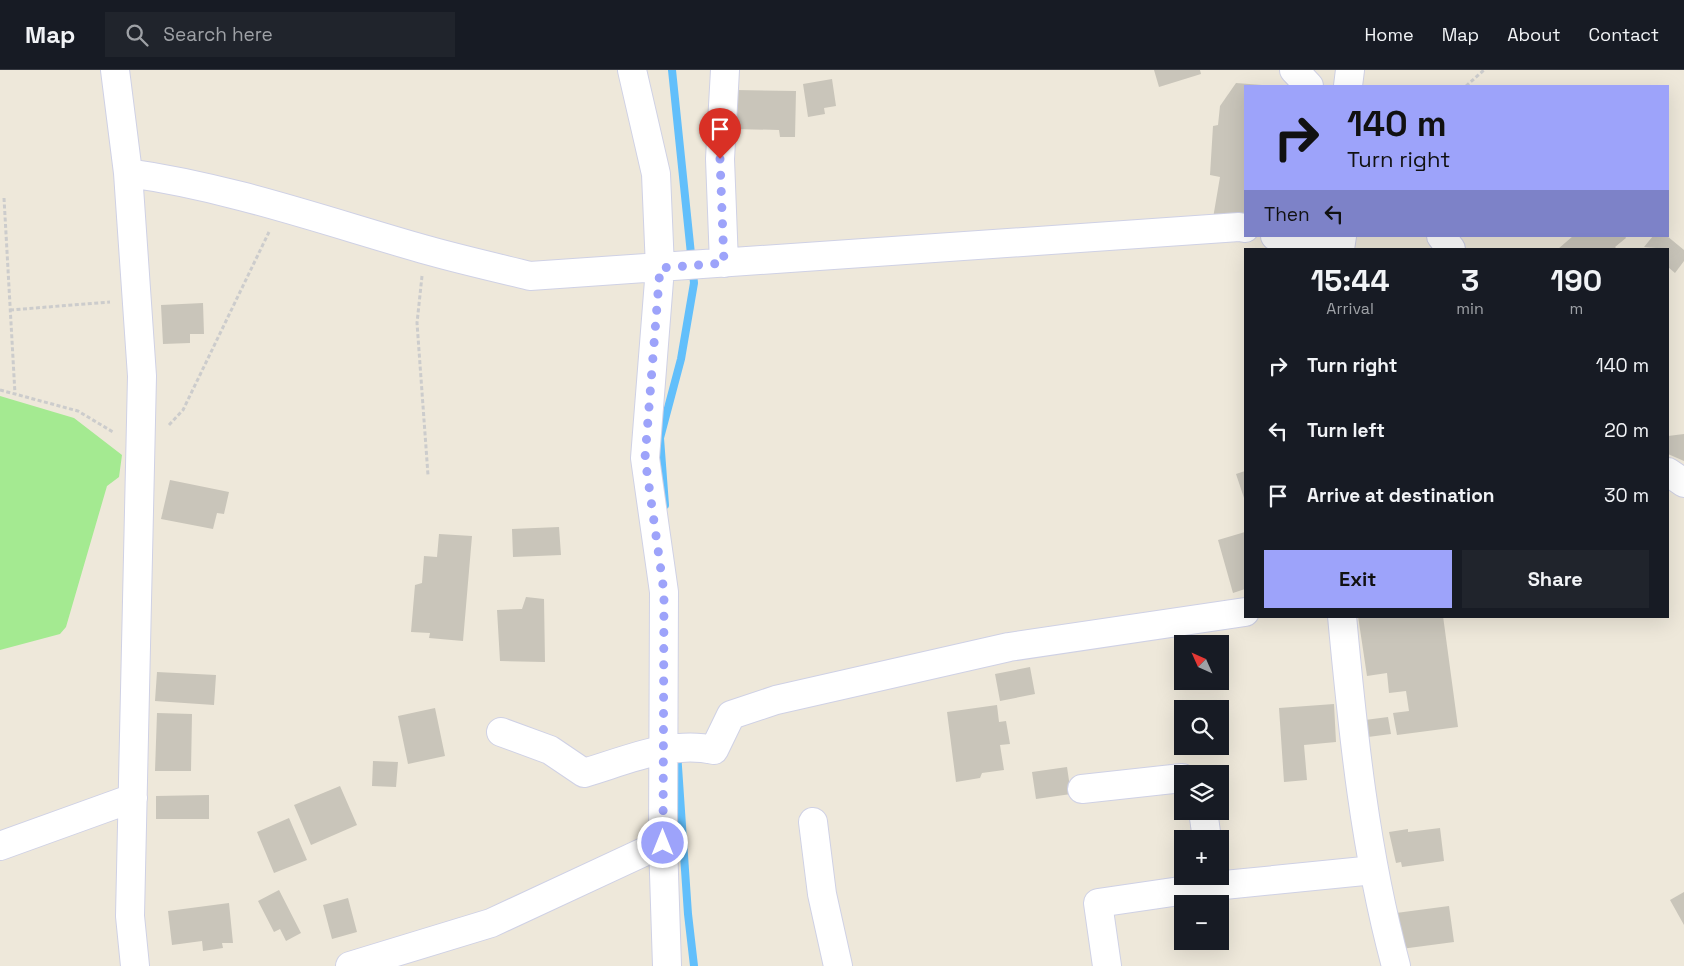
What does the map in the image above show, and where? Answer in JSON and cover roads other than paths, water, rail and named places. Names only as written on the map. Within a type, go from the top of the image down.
[{"type":"street","points":[[115,70],[128,173],[142,376],[130,916],[135,966]]},
{"type":"street","points":[[632,70],[656,174],[665,268],[645,458],[664,592],[663,843],[668,966]]},
{"type":"street","points":[[716,264],[725,70]]},
{"type":"street","points":[[1294,70],[1308,85]]},
{"type":"street","points":[[1348,85],[1350,70]]},
{"type":"street","points":[[128,173],[176,180],[281,206],[424,249],[530,276],[1244,228]]},
{"type":"street","points":[[1279,237],[1320,248]]},
{"type":"street","points":[[1441,237],[1450,248]]},
{"type":"street","points":[[1669,473],[1684,483]]},
{"type":"street","points":[[501,732],[550,750],[584,773],[664,750],[702,747],[714,750],[731,716],[776,700],[1009,647],[1244,612]]},
{"type":"street","points":[[1342,618],[1353,736],[1380,908],[1396,966]]},
{"type":"street","points":[[1082,789],[1174,779]]},
{"type":"street","points":[[0,846],[133,798]]},
{"type":"street","points":[[813,822],[822,894],[838,966]]},
{"type":"street","points":[[350,966],[388,960],[491,923],[663,843]]},
{"type":"street","points":[[1229,880],[1374,870]]},
{"type":"street","points":[[1108,966],[1098,903],[1193,885]]},
{"type":"waterway","points":[[665,505],[660,438],[681,359],[694,283],[672,70]]},
{"type":"waterway","points":[[677,752],[688,914],[694,966]]}]
